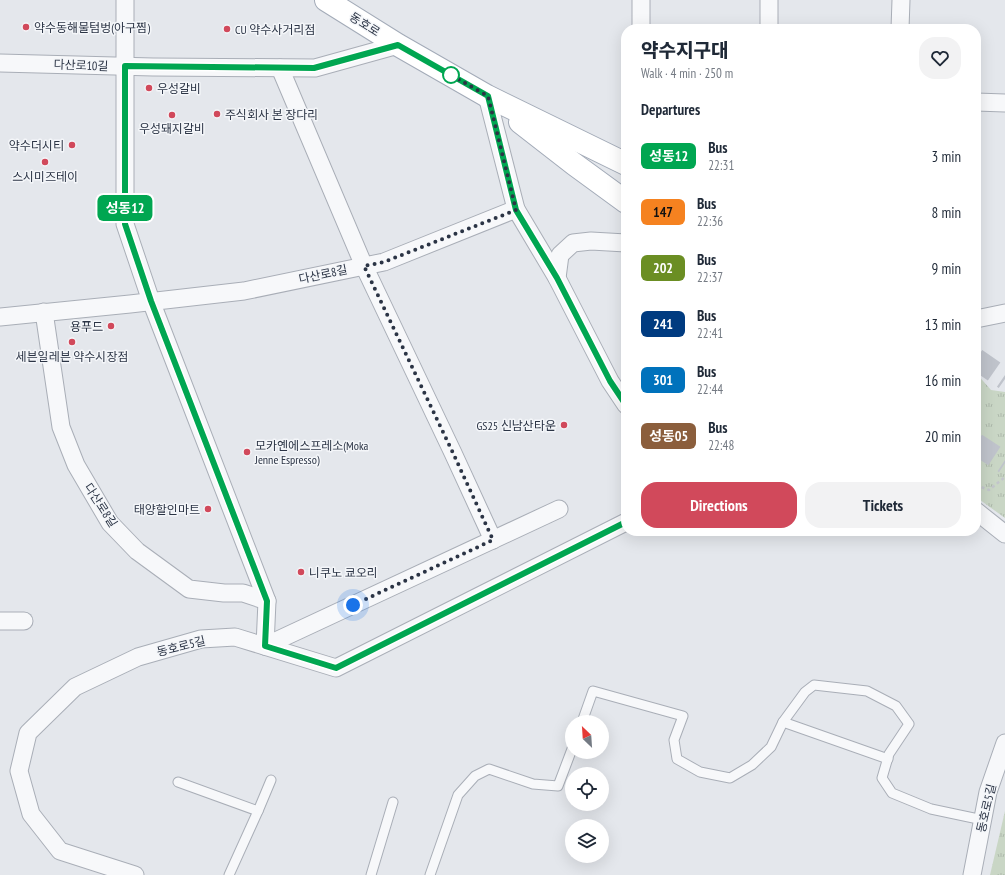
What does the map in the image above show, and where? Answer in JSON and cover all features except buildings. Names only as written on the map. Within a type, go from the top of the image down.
[{"type":"main road","name":"동호로","points":[[326,0],[398,45],[488,96],[621,162]]},
{"type":"main road","name":"동호로","points":[[488,96],[574,164],[621,198]]},
{"type":"street","points":[[125,0],[125,224],[151,301],[267,601],[265,646],[559,509]]},
{"type":"street","points":[[641,0],[641,24]]},
{"type":"street","points":[[769,24],[770,0]]},
{"type":"street","points":[[900,24],[901,0]]},
{"type":"street","name":"다산로10길","points":[[0,63],[314,68],[398,45]]},
{"type":"street","name":"다산로8길","points":[[280,68],[364,266],[493,540]]},
{"type":"street","points":[[488,96],[516,210],[557,278],[610,381],[621,398]]},
{"type":"street","points":[[981,102],[1005,103]]},
{"type":"street","name":"다산로8길","points":[[0,317],[244,291],[384,262],[516,210]]},
{"type":"street","points":[[557,278],[560,255],[573,243],[591,241],[621,243]]},
{"type":"street","name":"다산로8길","points":[[44,312],[61,427],[76,465],[110,523],[137,551],[173,579],[189,589],[224,594],[243,592],[267,601]]},
{"type":"street","points":[[981,318],[1005,313]]},
{"type":"street","points":[[981,515],[1005,534]]},
{"type":"street","name":"동호로5길","points":[[135,875],[60,851],[31,814],[20,771],[28,733],[75,687],[138,657],[201,639],[235,637],[336,668],[621,525]]},
{"type":"street","points":[[0,621],[24,621]]},
{"type":"street","name":"동호로5길","points":[[972,875],[988,792],[1005,742]]},
{"type":"lane","points":[[584,715],[593,691],[683,716],[674,740],[677,759],[700,772],[730,778],[752,765],[771,747],[783,722],[805,692],[814,685],[867,691],[896,706],[909,724],[889,754],[882,778],[892,793],[931,809],[983,820]]},
{"type":"lane","points":[[783,722],[888,759]]},
{"type":"lane","points":[[430,875],[458,795],[475,776],[489,769],[533,784],[558,786],[568,759]]},
{"type":"lane","points":[[229,875],[271,780]]},
{"type":"lane","points":[[178,782],[258,811]]},
{"type":"lane","points":[[371,875],[393,802]]},
{"type":"path","points":[[981,487],[989,490],[1005,477]]},
{"type":"green space","points":[[981,379],[991,390],[1005,392],[1005,518],[981,501]]},
{"type":"green space","points":[[1005,811],[1005,875],[990,875]]},
{"type":"tunnel","points":[[981,362],[1005,379]]},
{"type":"tunnel","points":[[981,447],[1005,463]]},
{"type":"bus line","name":"성동12","points":[[621,398],[610,381],[557,278],[516,210],[488,96],[398,45],[314,68],[125,66],[125,224],[151,301],[267,601],[265,646],[336,668],[494,587],[621,524]]},
{"type":"place","name":"약수동해물텀벙(아구찜)","points":[[26,27]]},
{"type":"place","name":"CU 약수사거리점","points":[[227,29]]},
{"type":"place","name":"우성갈비","points":[[149,88]]},
{"type":"place","name":"주식회사 본 장다리","points":[[217,114]]},
{"type":"place","name":"우성돼지갈비","points":[[172,115]]},
{"type":"place","name":"약수더시티","points":[[72,145]]},
{"type":"place","name":"스시미즈테이","points":[[45,162]]},
{"type":"place","name":"용푸드","points":[[111,326]]},
{"type":"place","name":"세븐일레븐 약수시장점","points":[[72,342]]},
{"type":"place","name":"GS25 신남산타운","points":[[564,425]]},
{"type":"place","name":"모카옌에스프레소(Moka Jenne Espresso)","points":[[247,452]]},
{"type":"place","name":"태양할인마트","points":[[208,509]]},
{"type":"place","name":"니쿠노 쿄오리","points":[[301,572]]},
{"type":"route","points":[[353,605],[493,540],[364,266],[384,262],[516,210],[488,96],[449,74],[451,75]]}]
